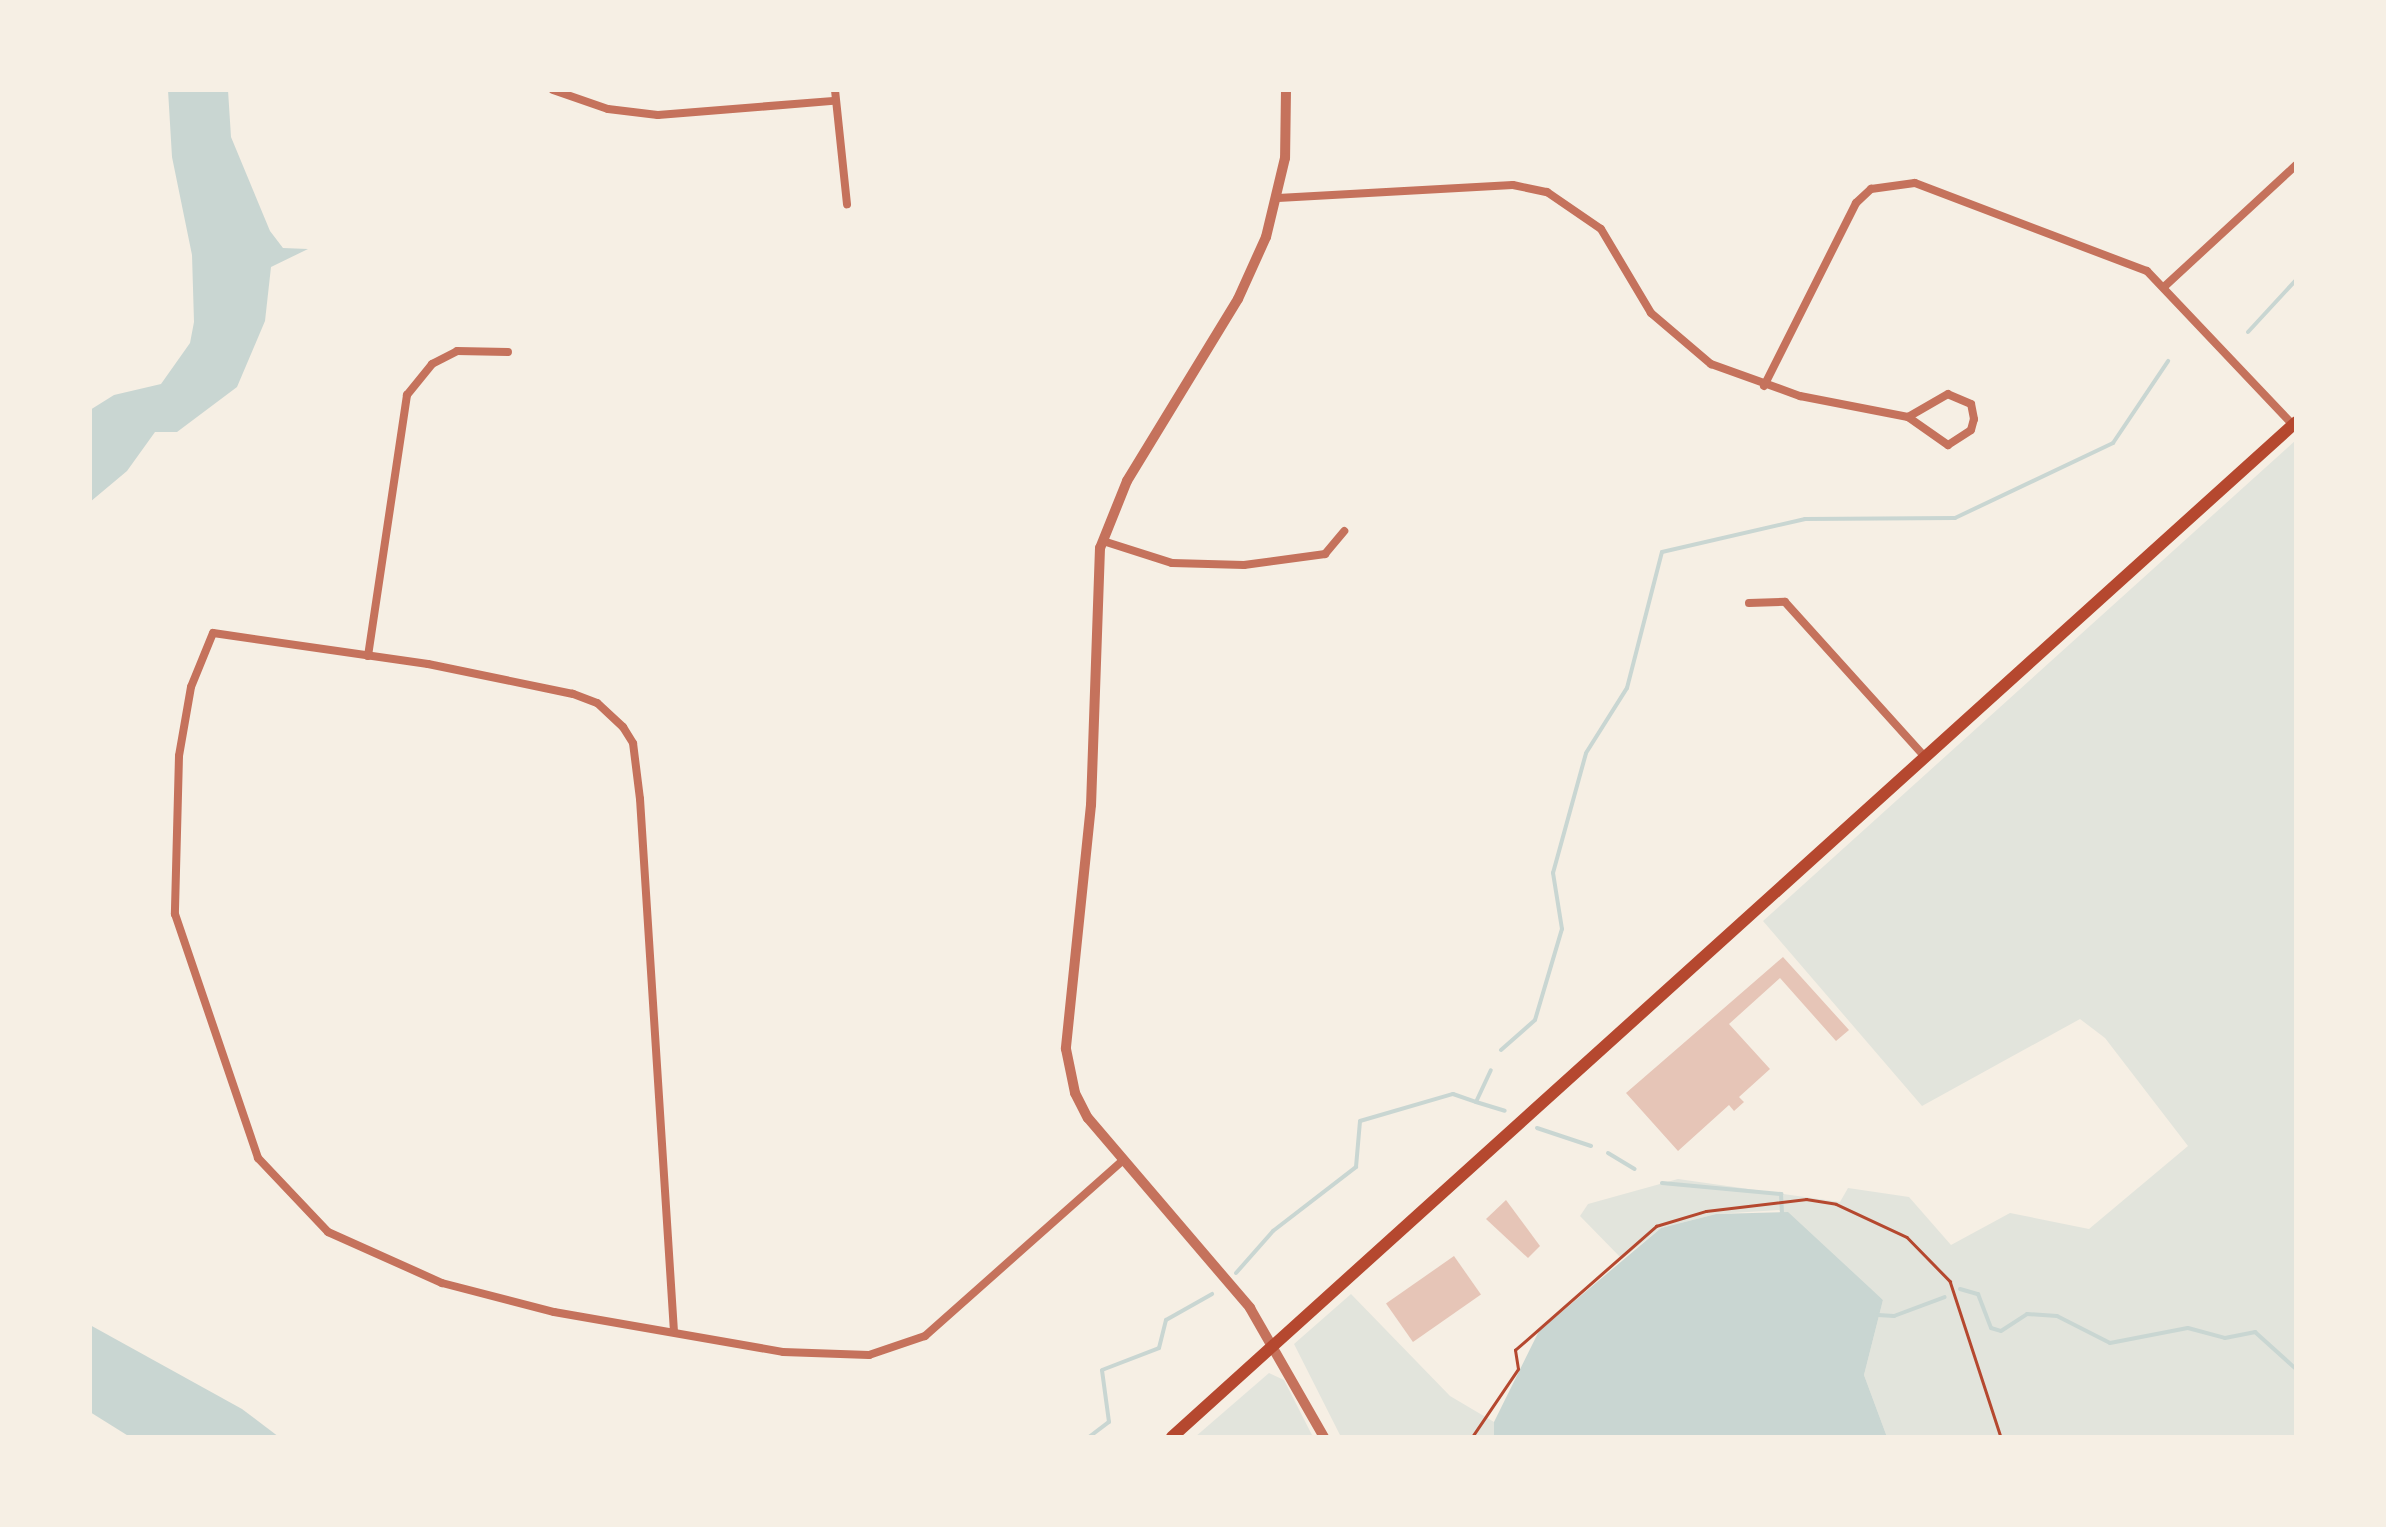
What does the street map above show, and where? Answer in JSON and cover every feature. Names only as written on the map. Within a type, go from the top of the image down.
[{"type":"main road","points":[[1172,1437],[2294,423]]},
{"type":"street","points":[[553,90],[608,109],[658,115],[833,101]]},
{"type":"street","points":[[835,90],[833,101],[847,204]]},
{"type":"street","points":[[1286,90],[1278,198],[1238,299],[1127,481],[1102,541],[1095,576],[1091,805],[1065,1035],[1078,1101],[1122,1161],[1275,1343],[1324,1437]]},
{"type":"street","points":[[2164,286],[2296,165]]},
{"type":"street","points":[[1764,386],[1844,221],[1870,189],[1916,183],[1948,191],[2138,267],[2164,286],[2294,423]]},
{"type":"street","points":[[1278,198],[1513,185],[1548,192],[1601,229],[1651,312],[1678,340],[1711,364],[1764,386],[1908,418],[1948,444],[1971,430],[1974,418],[1971,404],[1948,394],[1908,418]]},
{"type":"street","points":[[368,656],[407,395],[432,364],[457,351],[508,352]]},
{"type":"street","points":[[1102,541],[1172,563],[1244,565],[1325,554],[1344,532]]},
{"type":"street","points":[[1750,603],[1785,602],[1924,756]]},
{"type":"street","points":[[674,1332],[632,744],[597,704],[573,694],[368,656],[213,633],[191,687],[172,822],[175,914],[258,1158],[328,1232],[373,1256],[490,1297],[674,1332],[830,1357],[898,1346],[924,1336],[1122,1161]]},
{"type":"path","points":[[1472,1437],[1518,1369],[1515,1350],[1629,1246],[1685,1215],[1800,1200],[1836,1204],[1907,1237],[1950,1281],[2001,1437]]},
{"type":"shaded area","points":[[168,90],[228,90],[231,137],[270,231],[283,248],[308,249],[271,267],[265,321],[237,387],[177,432],[155,432],[127,471],[90,502],[90,410],[114,395],[161,384],[190,343],[194,322],[192,255],[172,157]]},
{"type":"shaded area","points":[[2296,440],[2296,1437],[1887,1437],[1864,1375],[1883,1300],[1779,1210],[1716,1214],[1661,1228],[1622,1259],[1580,1216],[1588,1204],[1678,1179],[1840,1202],[1848,1188],[1909,1197],[1951,1245],[2010,1213],[2089,1229],[2188,1146],[2105,1038],[2080,1019],[1922,1106],[1763,921]]},
{"type":"shaded area","points":[[1788,1212],[1883,1300],[1864,1375],[1887,1437],[1494,1437],[1494,1422],[1539,1331],[1661,1228],[1716,1214]]},
{"type":"shaded area","points":[[1351,1294],[1450,1396],[1494,1422],[1494,1437],[1341,1437],[1294,1344]]},
{"type":"shaded area","points":[[90,1325],[242,1409],[279,1437],[130,1437],[90,1412]]},
{"type":"shaded area","points":[[1269,1373],[1284,1380],[1313,1437],[1195,1437]]},
{"type":"building","points":[[1783,957],[1849,1030],[1836,1041],[1780,978],[1729,1024],[1770,1069],[1739,1097],[1744,1102],[1734,1111],[1729,1105],[1678,1151],[1626,1093]]},
{"type":"building","points":[[1506,1200],[1540,1246],[1528,1258],[1486,1219]]},
{"type":"building","points":[[1454,1256],[1481,1295],[1413,1342],[1386,1304]]},
{"type":"waterway","points":[[2248,332],[2296,280]]},
{"type":"waterway","points":[[1501,1050],[1535,1020],[1562,929],[1553,873],[1586,753],[1627,688],[1662,552],[1805,519],[1955,518],[2113,443],[2168,361]]},
{"type":"waterway","points":[[1236,1273],[1273,1231],[1356,1167],[1360,1121],[1453,1094],[1476,1102],[1491,1070]]},
{"type":"waterway","points":[[1476,1102],[1505,1111]]},
{"type":"waterway","points":[[1537,1128],[1591,1146]]},
{"type":"waterway","points":[[1608,1153],[1635,1169]]},
{"type":"waterway","points":[[1662,1183],[1781,1194],[1782,1215]]},
{"type":"waterway","points":[[1960,1289],[1978,1294],[1991,1328],[2001,1331],[2027,1314],[2057,1316],[2110,1343],[2188,1328],[2225,1338],[2255,1332],[2296,1369]]},
{"type":"waterway","points":[[1089,1437],[1109,1422],[1102,1370],[1159,1348],[1166,1320],[1212,1294]]},
{"type":"waterway","points":[[1878,1315],[1894,1316],[1945,1297]]}]
